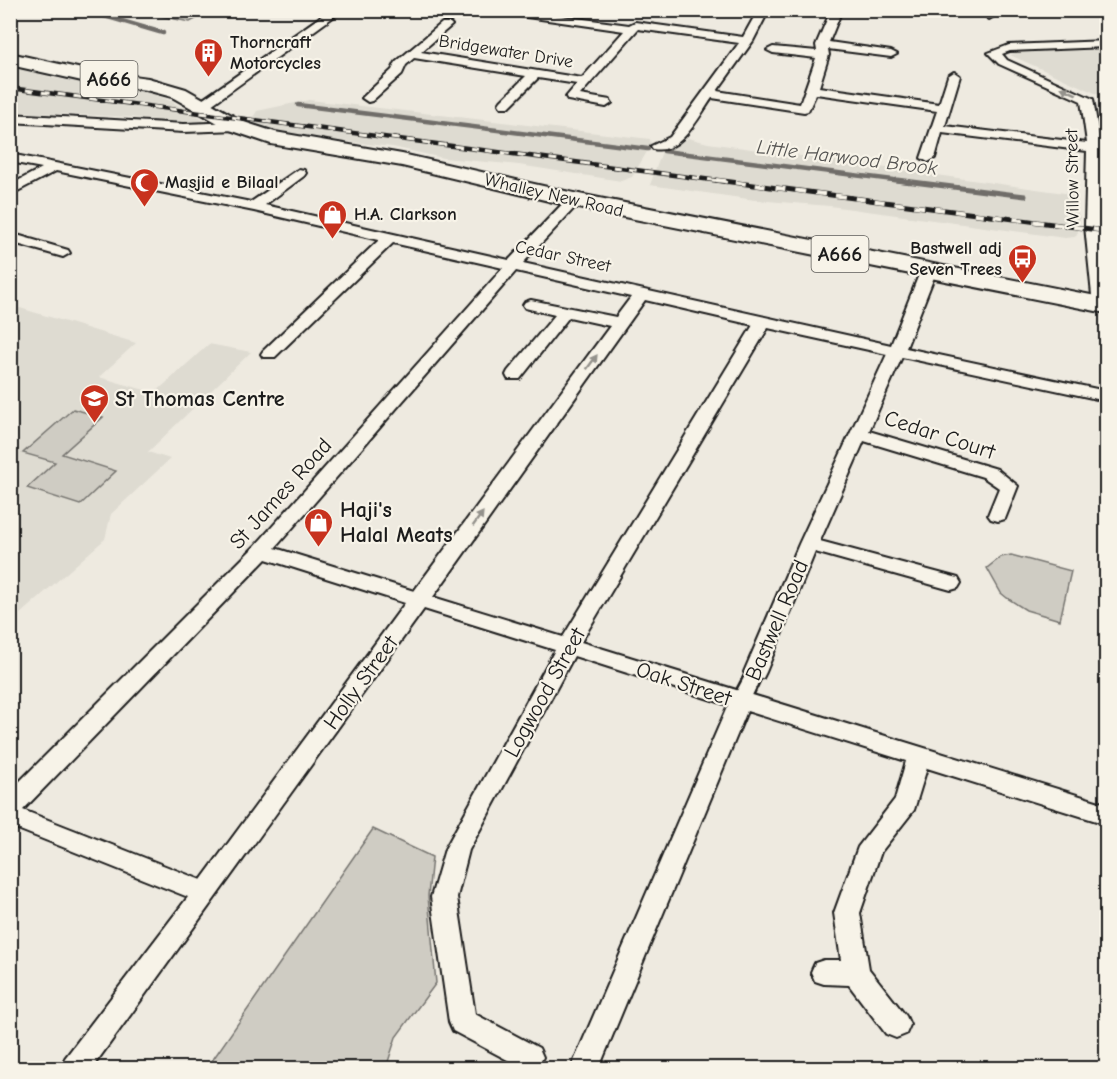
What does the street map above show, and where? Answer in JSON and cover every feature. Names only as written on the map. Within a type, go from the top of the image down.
[{"type":"highway","name":"Whalley New Road","points":[[10,59],[82,75],[148,84],[179,93],[237,126],[271,138],[402,160],[574,200],[928,272],[1104,305]]},
{"type":"street","points":[[203,105],[338,10]]},
{"type":"street","points":[[523,10],[520,13],[747,41]]},
{"type":"street","name":"Bridgewater Drive","points":[[411,54],[585,82],[645,10]]},
{"type":"street","points":[[658,146],[675,140],[747,41],[764,10]]},
{"type":"street","points":[[798,121],[812,90],[822,50],[837,10]]},
{"type":"street","name":"Bridgewater Drive","points":[[368,98],[398,71],[400,64],[447,26]]},
{"type":"street","name":"Willow Street","points":[[1104,305],[1092,226],[1098,141],[1087,99],[1003,62],[994,53],[1010,48],[1107,44]]},
{"type":"street","points":[[773,50],[891,54]]},
{"type":"street","points":[[505,104],[535,74]]},
{"type":"street","points":[[928,158],[954,76]]},
{"type":"street","points":[[585,82],[572,97],[606,103]]},
{"type":"street","points":[[812,90],[943,108]]},
{"type":"street","points":[[710,94],[804,108]]},
{"type":"street","points":[[10,118],[184,128],[237,126]]},
{"type":"street","points":[[937,129],[1098,141]]},
{"type":"street","name":"Cedar Street","points":[[10,158],[254,207],[764,322],[1107,396]]},
{"type":"street","points":[[10,191],[54,167]]},
{"type":"street","points":[[254,207],[299,173]]},
{"type":"street","name":"St James Road","points":[[12,804],[262,551],[513,265],[574,200]]},
{"type":"street","points":[[10,237],[63,253]]},
{"type":"street","points":[[269,354],[389,238]]},
{"type":"street","name":"Bastwell Road","points":[[585,1068],[740,702],[860,434],[928,272]]},
{"type":"street","name":"Holly Street","points":[[75,1068],[206,893],[642,293]]},
{"type":"street","points":[[531,305],[620,323]]},
{"type":"street","points":[[514,375],[565,312]]},
{"type":"street","name":"Logwood Street","points":[[529,1057],[463,1022],[444,897],[457,849],[569,645],[764,322]]},
{"type":"street","name":"Cedar Court","points":[[860,434],[990,473],[1009,486],[998,515]]},
{"type":"street","points":[[809,544],[951,584]]},
{"type":"street","name":"Oak Street","points":[[262,551],[418,601],[569,645],[740,702],[1107,814]]},
{"type":"street","points":[[896,1025],[856,973],[847,913],[870,847],[906,803],[919,755]]},
{"type":"street","points":[[12,804],[206,893]]},
{"type":"street","points":[[824,972],[856,973]]},
{"type":"shaded area","points":[[135,11],[211,11],[190,22]]},
{"type":"shaded area","points":[[1106,47],[1106,98],[1010,55],[1018,52]]},
{"type":"shaded area","points":[[22,69],[53,78],[150,93],[171,101],[208,123],[194,125],[128,117],[11,112],[11,75]]},
{"type":"shaded area","points":[[309,100],[650,139],[651,145],[632,177],[621,181],[519,165],[443,158],[393,147],[282,134],[250,122],[257,111]]},
{"type":"shaded area","points":[[688,138],[708,143],[1072,194],[1074,206],[1080,218],[1078,232],[1075,237],[1065,238],[830,206],[755,200],[650,185],[664,146],[677,144]]},
{"type":"shaded area","points":[[1106,169],[1106,244],[1101,243],[1095,220],[1097,210],[1103,209],[1103,171]]},
{"type":"shaded area","name":"St Thomas Centre","points":[[10,305],[136,343],[99,377],[155,393],[209,344],[251,352],[148,452],[170,459],[111,514],[105,539],[11,622]]},
{"type":"shaded area","points":[[73,409],[103,417],[62,454],[116,471],[80,505],[27,488],[55,462],[23,453]]},
{"type":"shaded area","points":[[1011,555],[1071,571],[1060,620],[1026,610],[1001,593],[987,568],[1001,557]]},
{"type":"shaded area","points":[[373,829],[432,857],[428,896],[436,983],[396,1037],[386,1068],[207,1068]]},
{"type":"waterway","name":"Little Harwood Brook","points":[[84,10],[163,33]]},
{"type":"waterway","name":"Little Harwood Brook","points":[[298,105],[648,149]]},
{"type":"waterway","name":"Little Harwood Brook","points":[[664,151],[909,182]]},
{"type":"waterway","name":"Little Harwood Brook","points":[[1102,167],[1106,165]]},
{"type":"waterway","name":"Little Harwood Brook","points":[[897,180],[1025,196]]},
{"type":"railway","points":[[10,88],[727,182]]},
{"type":"railway","points":[[716,180],[1106,231]]},
{"type":"place","name":"Thorncraft Motorcycles","points":[[209,78]]},
{"type":"place","name":"Masjid e Bilaal","points":[[144,208]]},
{"type":"place","name":"H.A. Clarkson","points":[[333,240]]},
{"type":"place","name":"Bastwell adj Seven Trees","points":[[1023,284]]},
{"type":"place","name":"St Thomas Centre","points":[[94,424]]},
{"type":"place","name":"Haji's Halal Meats","points":[[319,548]]}]
